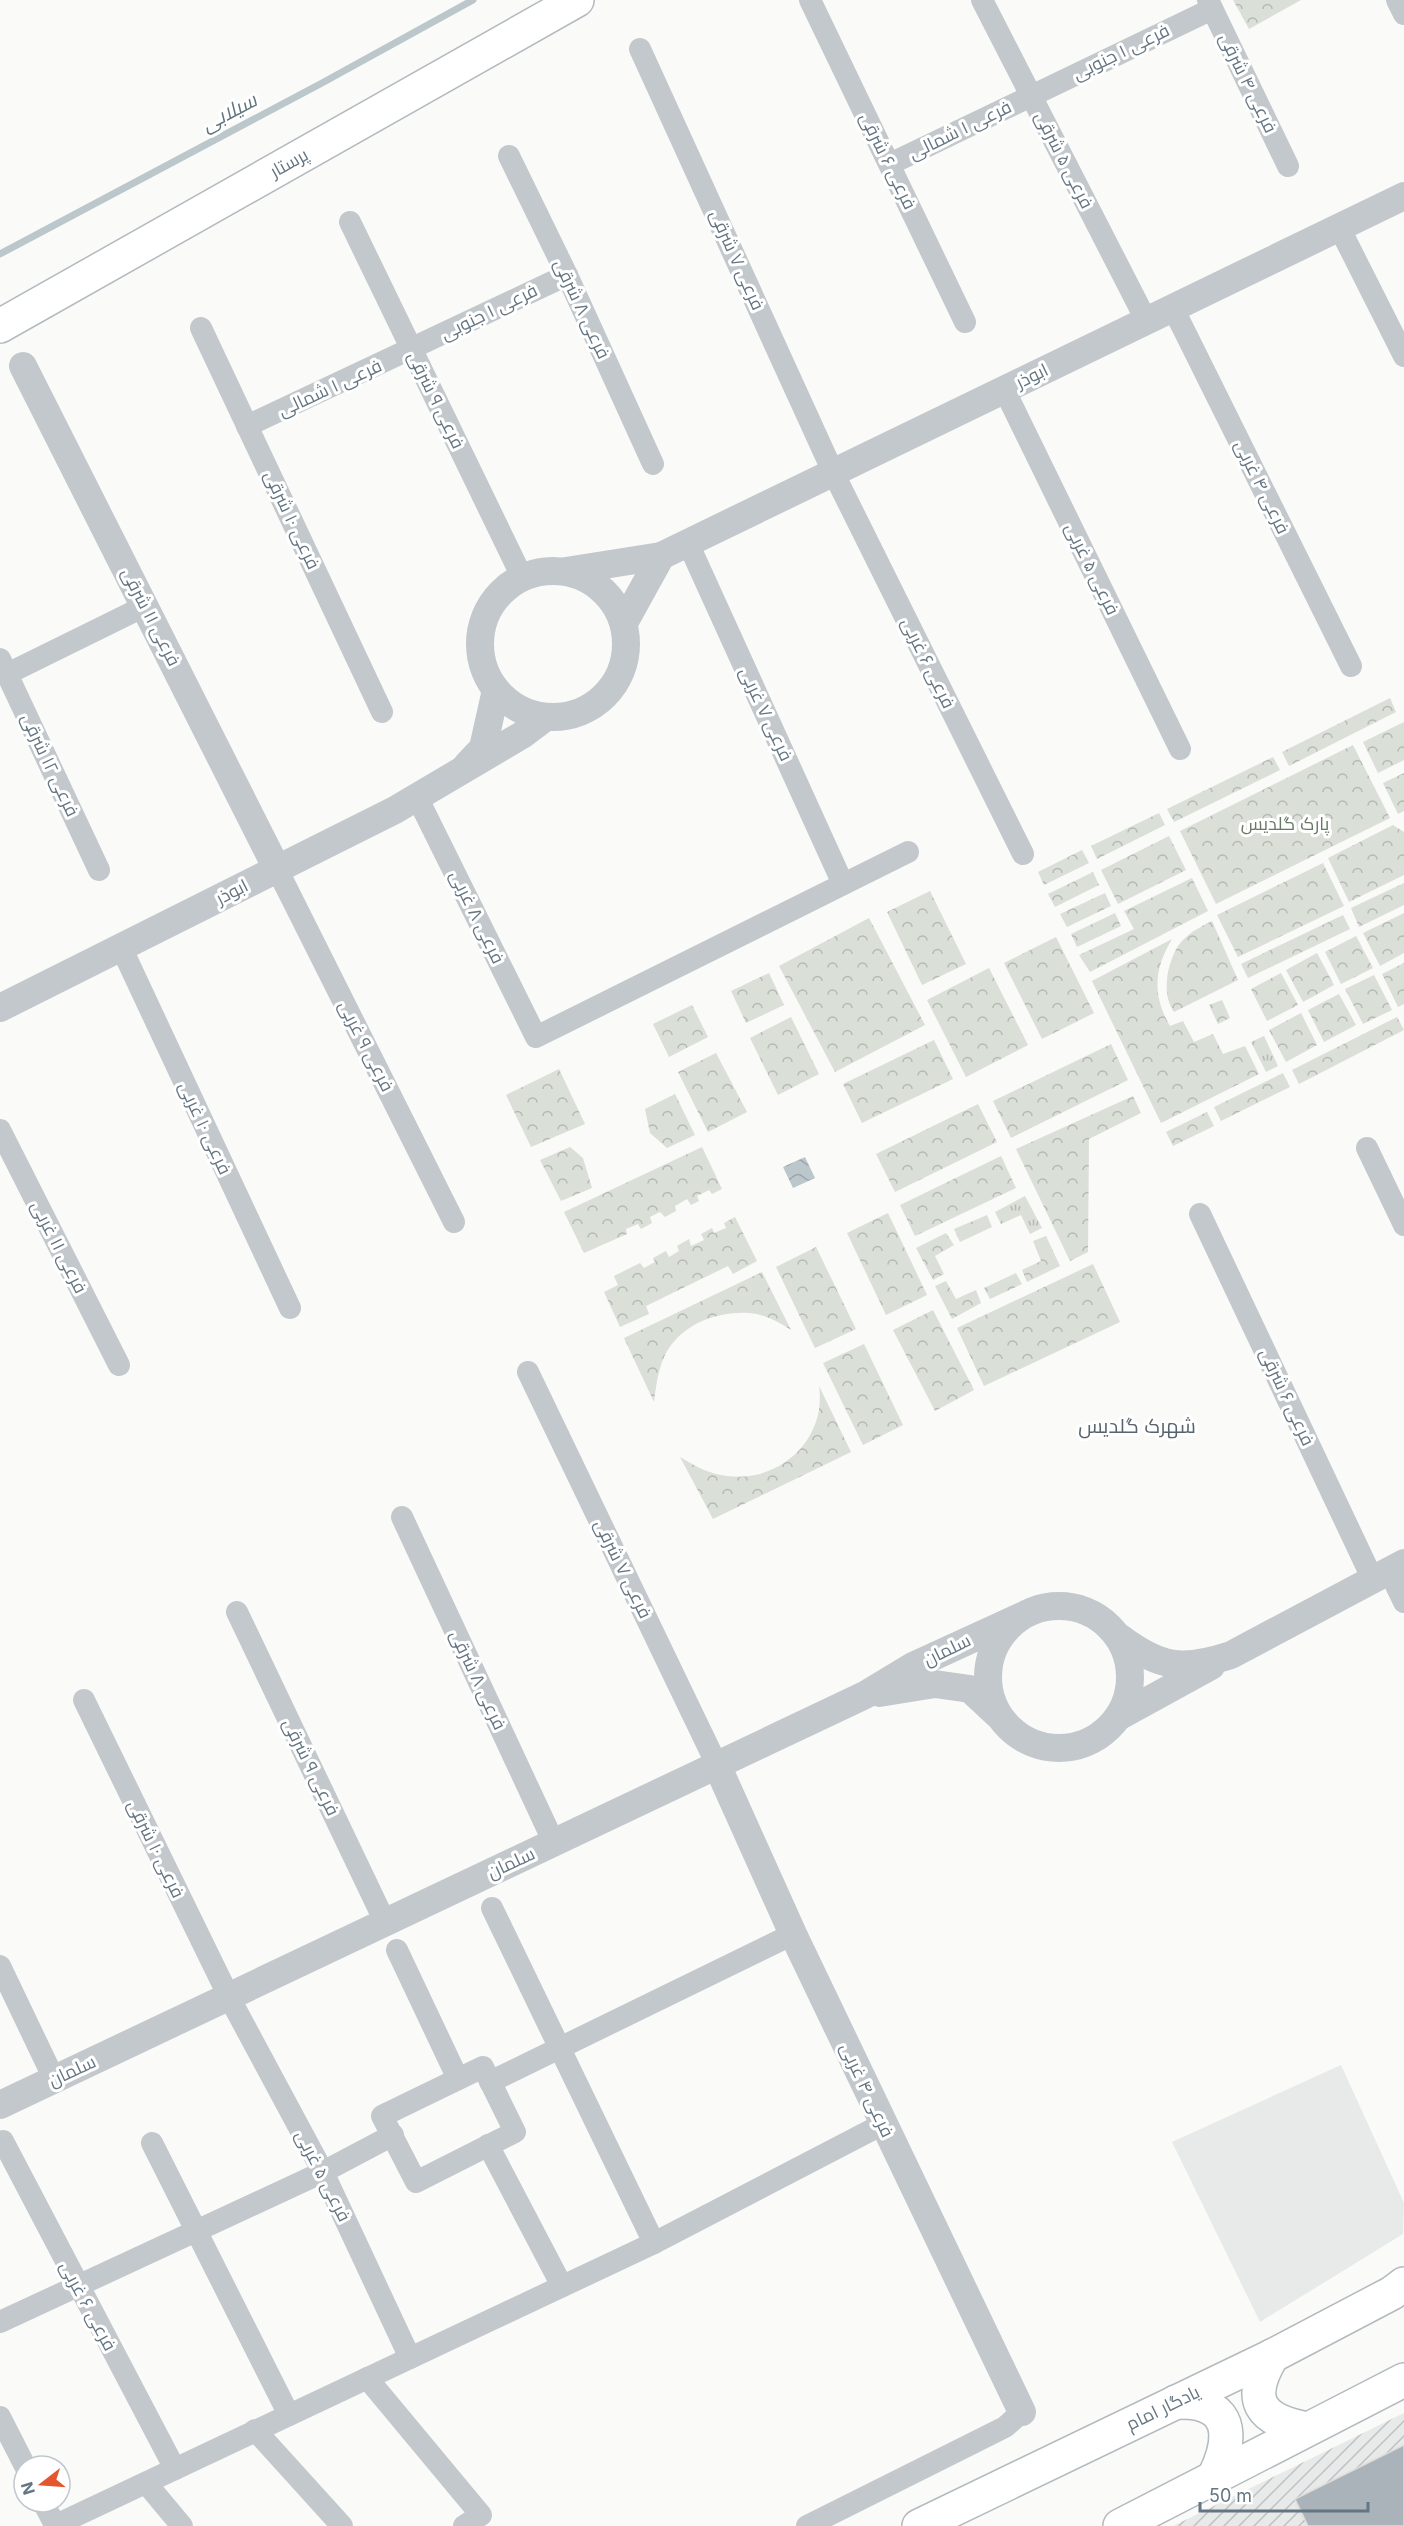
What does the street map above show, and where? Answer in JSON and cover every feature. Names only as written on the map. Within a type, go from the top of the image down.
[{"type":"main road","name":"پرستار","points":[[0,326],[578,0]]},
{"type":"main road","name":"یادگار امام","points":[[919,2526],[1272,2356],[1392,2293],[1404,2284]]},
{"type":"main road","points":[[1272,2356],[1261,2375],[1259,2392],[1262,2408],[1274,2420],[1307,2430]]},
{"type":"main road","points":[[1120,2526],[1215,2475],[1404,2380]]},
{"type":"main road","points":[[1176,2402],[1200,2404],[1217,2413],[1226,2427],[1227,2444],[1215,2475]]},
{"type":"street","name":"فرعی ۶ شرقی","points":[[810,0],[965,322]]},
{"type":"street","name":"فرعی ۵ شرقی","points":[[982,0],[1146,320]]},
{"type":"street","points":[[1397,0],[1404,14]]},
{"type":"street","name":"فرعی ۱ جنوبی","points":[[1030,96],[1210,4]]},
{"type":"street","name":"فرعی ۴ شرقی","points":[[1210,4],[1288,166]]},
{"type":"street","name":"فرعی ۷ شرقی","points":[[640,48],[833,472]]},
{"type":"street","name":"فرعی ۱ شمالی","points":[[890,164],[1030,96]]},
{"type":"street","name":"فرعی ۸ شرقی","points":[[509,156],[567,275],[653,464]]},
{"type":"street","name":"ابوذر","points":[[566,571],[661,556],[1404,196]]},
{"type":"street","name":"فرعی ۹ شرقی","points":[[350,222],[522,577]]},
{"type":"street","points":[[1339,227],[1404,356]]},
{"type":"street","name":"فرعی ۱ جنوبی","points":[[412,350],[567,275]]},
{"type":"street","name":"فرعی ۴ غربی","points":[[1173,308],[1351,666]]},
{"type":"street","name":"فرعی ۱۰ شرقی","points":[[201,328],[382,712]]},
{"type":"street","name":"فرعی ۱ شمالی","points":[[247,426],[412,350]]},
{"type":"street","name":"فرعی ۱۱ شرقی","points":[[23,366],[277,869]]},
{"type":"street","name":"فرعی ۵ غربی","points":[[1004,389],[1180,749]]},
{"type":"street","name":"فرعی ۶ غربی","points":[[833,472],[1023,854]]},
{"type":"street","name":"فرعی ۷ غربی","points":[[688,543],[843,884]]},
{"type":"street","points":[[624,623],[661,556]]},
{"type":"street","points":[[544,571],[566,571],[586,578],[602,589],[615,605],[624,623],[627,647],[622,670],[610,691],[592,706],[570,716],[546,717],[511,704],[496,690],[485,671],[480,649],[482,627],[490,606],[504,589],[522,577],[544,571]]},
{"type":"street","points":[[3,667],[145,606]]},
{"type":"street","name":"فرعی ۱۲ شرقی","points":[[3,667],[99,870]]},
{"type":"street","points":[[462,771],[483,748],[496,690]]},
{"type":"street","points":[[462,771],[546,717]]},
{"type":"street","name":"ابوذر","points":[[0,1008],[277,869],[417,797],[462,771]]},
{"type":"street","name":"فرعی ۸ غربی","points":[[417,797],[536,1037],[843,884]]},
{"type":"street","points":[[843,884],[908,852]]},
{"type":"street","name":"فرعی ۹ غربی","points":[[277,869],[454,1222]]},
{"type":"street","name":"فرعی ۱۰ غربی","points":[[121,947],[290,1308]]},
{"type":"street","name":"فرعی ۱۱ غربی","points":[[0,1130],[118,1365]]},
{"type":"street","points":[[1367,1148],[1404,1225]]},
{"type":"street","name":"فرعی ۶ شرقی","points":[[1200,1214],[1404,1602]]},
{"type":"street","name":"فرعی ۷ شرقی","points":[[528,1372],[717,1765]]},
{"type":"street","name":"فرعی ۸ شرقی","points":[[402,1517],[554,1843]]},
{"type":"street","points":[[1118,1717],[1389,1571]]},
{"type":"street","points":[[999,1716],[990,1696],[987,1673],[992,1651],[1003,1632],[1020,1617],[1040,1607],[1063,1605],[1085,1610],[1104,1621],[1119,1637],[1143,1655],[1172,1665],[1202,1664],[1231,1655]]},
{"type":"street","name":"فرعی ۹ شرقی","points":[[237,1612],[386,1922]]},
{"type":"street","name":"سلمان","points":[[0,2105],[865,1695],[913,1666],[1020,1617]]},
{"type":"street","points":[[865,1695],[935,1684],[970,1689],[1015,1733],[1036,1744],[1059,1749],[1082,1745],[1102,1734],[1118,1717],[1128,1698],[1131,1677],[1128,1657],[1119,1637]]},
{"type":"street","name":"فرعی ۱۰ شرقی","points":[[84,1700],[229,1997]]},
{"type":"street","name":"فرعی ۴ غربی","points":[[717,1765],[793,1934],[1022,2412]]},
{"type":"street","points":[[492,1908],[654,2243]]},
{"type":"street","points":[[490,2082],[793,1934]]},
{"type":"street","points":[[397,1950],[458,2079]]},
{"type":"street","points":[[0,1966],[54,2079]]},
{"type":"street","name":"فرعی ۵ غربی","points":[[229,1997],[323,2172],[410,2358]]},
{"type":"street","points":[[483,2067],[490,2082],[515,2132],[416,2182],[382,2116],[483,2067]]},
{"type":"street","points":[[55,2526],[654,2243],[883,2124]]},
{"type":"street","points":[[0,2322],[323,2172],[393,2135]]},
{"type":"street","name":"فرعی ۶ غربی","points":[[3,2141],[175,2469]]},
{"type":"street","points":[[152,2143],[289,2415]]},
{"type":"street","points":[[488,2145],[562,2286]]},
{"type":"street","points":[[367,2378],[481,2514],[464,2526]]},
{"type":"street","points":[[807,2526],[1005,2427],[1022,2412]]},
{"type":"street","points":[[0,2417],[19,2454]]},
{"type":"street","points":[[255,2430],[342,2526]]},
{"type":"street","points":[[146,2483],[182,2526]]},
{"type":"shaded area","points":[[1341,2065],[1404,2203],[1403,2234],[1260,2322],[1172,2142]]},
{"type":"shaded area","points":[[1404,2413],[1404,2526],[1173,2526]]},
{"type":"green space","points":[[1233,0],[1301,0],[1249,29]]},
{"type":"green space","name":"پارک گلدیس","points":[[1390,698],[1396,712],[1289,766],[1282,752]]},
{"type":"green space","points":[[1404,722],[1404,760],[1378,773],[1363,742]]},
{"type":"green space","name":"پارک گلدیس","points":[[1353,745],[1390,818],[1216,904],[1180,831]]},
{"type":"green space","name":"پارک گلدیس","points":[[1273,757],[1280,770],[1174,822],[1167,809]]},
{"type":"green space","points":[[1404,773],[1404,811],[1398,814],[1383,783]]},
{"type":"green space","points":[[1159,813],[1165,825],[1097,859],[1091,846]]},
{"type":"green space","name":"پارک گلدیس","points":[[1393,825],[1404,832],[1404,875],[1349,902],[1328,858]]},
{"type":"green space","points":[[1169,836],[1186,870],[1118,904],[1101,870]]},
{"type":"green space","points":[[1082,850],[1089,863],[1044,885],[1038,872]]},
{"type":"green space","name":"پارک گلدیس","points":[[1323,863],[1344,906],[1238,957],[1217,915]]},
{"type":"green space","points":[[1093,872],[1099,885],[1055,907],[1048,894]]},
{"type":"green space","points":[[1192,878],[1208,911],[1090,972],[1079,955],[1134,929],[1124,911]]},
{"type":"green space","points":[[1404,883],[1404,905],[1359,927],[1351,908]]},
{"type":"green space","points":[[930,891],[966,964],[922,985],[887,912]]},
{"type":"green space","points":[[1105,893],[1111,906],[1067,927],[1060,914]]},
{"type":"green space","points":[[1115,913],[1121,926],[1077,947],[1071,934]]},
{"type":"green space","points":[[1404,913],[1404,953],[1380,966],[1363,933]]},
{"type":"green space","points":[[1343,915],[1350,929],[1248,978],[1241,964]]},
{"type":"green space","points":[[869,918],[925,1025],[835,1072],[779,966]]},
{"type":"green space","points":[[1212,921],[1238,980],[1174,1012],[1168,997],[1167,979],[1174,953],[1185,938]]},
{"type":"green space","points":[[1356,936],[1373,968],[1341,984],[1325,952]]},
{"type":"green space","points":[[1056,937],[1094,1013],[1042,1039],[1004,963]]},
{"type":"green space","points":[[1172,939],[1162,961],[1158,982],[1160,1004],[1170,1026],[1183,1021],[1194,1042],[1213,1034],[1223,1054],[1245,1046],[1259,1074],[1161,1123],[1092,981]]},
{"type":"green space","points":[[1317,953],[1334,985],[1303,1002],[1286,970]]},
{"type":"green space","points":[[1404,963],[1404,1004],[1398,1007],[1382,974]]},
{"type":"green space","points":[[989,968],[1028,1045],[966,1077],[927,1000]]},
{"type":"green space","points":[[769,973],[784,1005],[746,1023],[731,991]]},
{"type":"green space","points":[[1281,973],[1298,1005],[1267,1021],[1251,989]]},
{"type":"green space","points":[[1374,975],[1392,1010],[1363,1024],[1345,989]]},
{"type":"green space","points":[[1339,994],[1356,1025],[1324,1042],[1308,1010]]},
{"type":"green space","points":[[1222,1000],[1230,1018],[1218,1024],[1209,1005]]},
{"type":"green space","points":[[692,1005],[708,1037],[669,1057],[653,1024]]},
{"type":"green space","points":[[1301,1013],[1317,1045],[1286,1062],[1269,1030]]},
{"type":"green space","points":[[791,1017],[819,1074],[778,1095],[750,1038]]},
{"type":"green space","points":[[1397,1017],[1404,1030],[1299,1084],[1292,1070]]},
{"type":"green space","points":[[1264,1036],[1278,1066],[1266,1072],[1251,1042]]},
{"type":"green space","points":[[934,1040],[953,1079],[862,1123],[843,1084]]},
{"type":"green space","points":[[1111,1044],[1128,1080],[1011,1138],[993,1101]]},
{"type":"green space","points":[[716,1053],[747,1112],[708,1132],[678,1072]]},
{"type":"green space","points":[[559,1069],[585,1124],[531,1147],[506,1095]]},
{"type":"green space","points":[[1283,1073],[1290,1087],[1221,1121],[1214,1107]]},
{"type":"green space","points":[[675,1094],[695,1135],[667,1148],[650,1133],[645,1109]]},
{"type":"green space","points":[[1133,1096],[1141,1113],[1089,1139],[1088,1252],[1070,1261],[1016,1149]]},
{"type":"green space","points":[[978,1104],[997,1142],[895,1192],[876,1154]]},
{"type":"green space","points":[[1207,1112],[1214,1126],[1173,1146],[1166,1132]]},
{"type":"green space","points":[[570,1147],[583,1158],[592,1188],[561,1201],[540,1160]]},
{"type":"green space","points":[[702,1147],[722,1189],[712,1194],[709,1190],[697,1196],[699,1201],[691,1205],[687,1199],[675,1206],[676,1211],[665,1217],[660,1212],[650,1217],[652,1223],[641,1229],[638,1224],[626,1229],[627,1234],[584,1253],[564,1212]]},
{"type":"green space","points":[[1001,1156],[1016,1188],[915,1236],[900,1205]]},
{"type":"green space","points":[[1025,1196],[1042,1228],[1030,1234],[1021,1215],[1001,1224],[995,1212]]},
{"type":"green space","points":[[888,1213],[927,1295],[886,1315],[847,1233]]},
{"type":"green space","points":[[987,1215],[992,1227],[960,1242],[954,1229]]},
{"type":"green space","points":[[735,1217],[757,1261],[733,1274],[728,1266],[646,1306],[649,1314],[620,1327],[604,1292],[618,1285],[614,1276],[640,1263],[644,1268],[655,1262],[653,1258],[666,1251],[669,1257],[679,1251],[677,1246],[689,1239],[691,1246],[704,1240],[701,1234],[712,1228],[714,1233],[726,1228],[724,1223]]},
{"type":"green space","points":[[946,1233],[954,1245],[935,1256],[944,1274],[933,1280],[916,1248]]},
{"type":"green space","points":[[1046,1236],[1060,1266],[1027,1282],[1022,1270],[1041,1261],[1033,1241]]},
{"type":"green space","points":[[816,1247],[856,1329],[815,1348],[776,1267]]},
{"type":"green space","points":[[1093,1264],[1120,1322],[984,1386],[957,1328]]},
{"type":"green space","points":[[762,1272],[791,1330],[771,1319],[749,1313],[724,1315],[700,1322],[679,1336],[664,1357],[654,1402],[624,1338]]},
{"type":"green space","points":[[1016,1273],[1022,1284],[990,1299],[984,1288]]},
{"type":"green space","points":[[946,1281],[956,1299],[976,1290],[981,1303],[952,1319],[935,1286]]},
{"type":"green space","points":[[933,1310],[974,1390],[935,1411],[893,1330]]},
{"type":"green space","points":[[864,1344],[903,1425],[863,1445],[823,1363]]},
{"type":"green space","points":[[819,1386],[851,1452],[713,1519],[680,1457],[708,1471],[727,1476],[746,1476],[782,1465],[796,1454],[807,1440],[815,1423],[820,1405]]},
{"type":"water","points":[[805,1157],[815,1178],[793,1188],[783,1167]]},
{"type":"building","points":[[1404,2445],[1404,2526],[1308,2526],[1295,2499]]},
{"type":"waterway","name":"سیلابی","points":[[0,254],[473,0]]},
{"type":"district","name":"شهرک گلدیس","points":[[1137,1426]]}]
